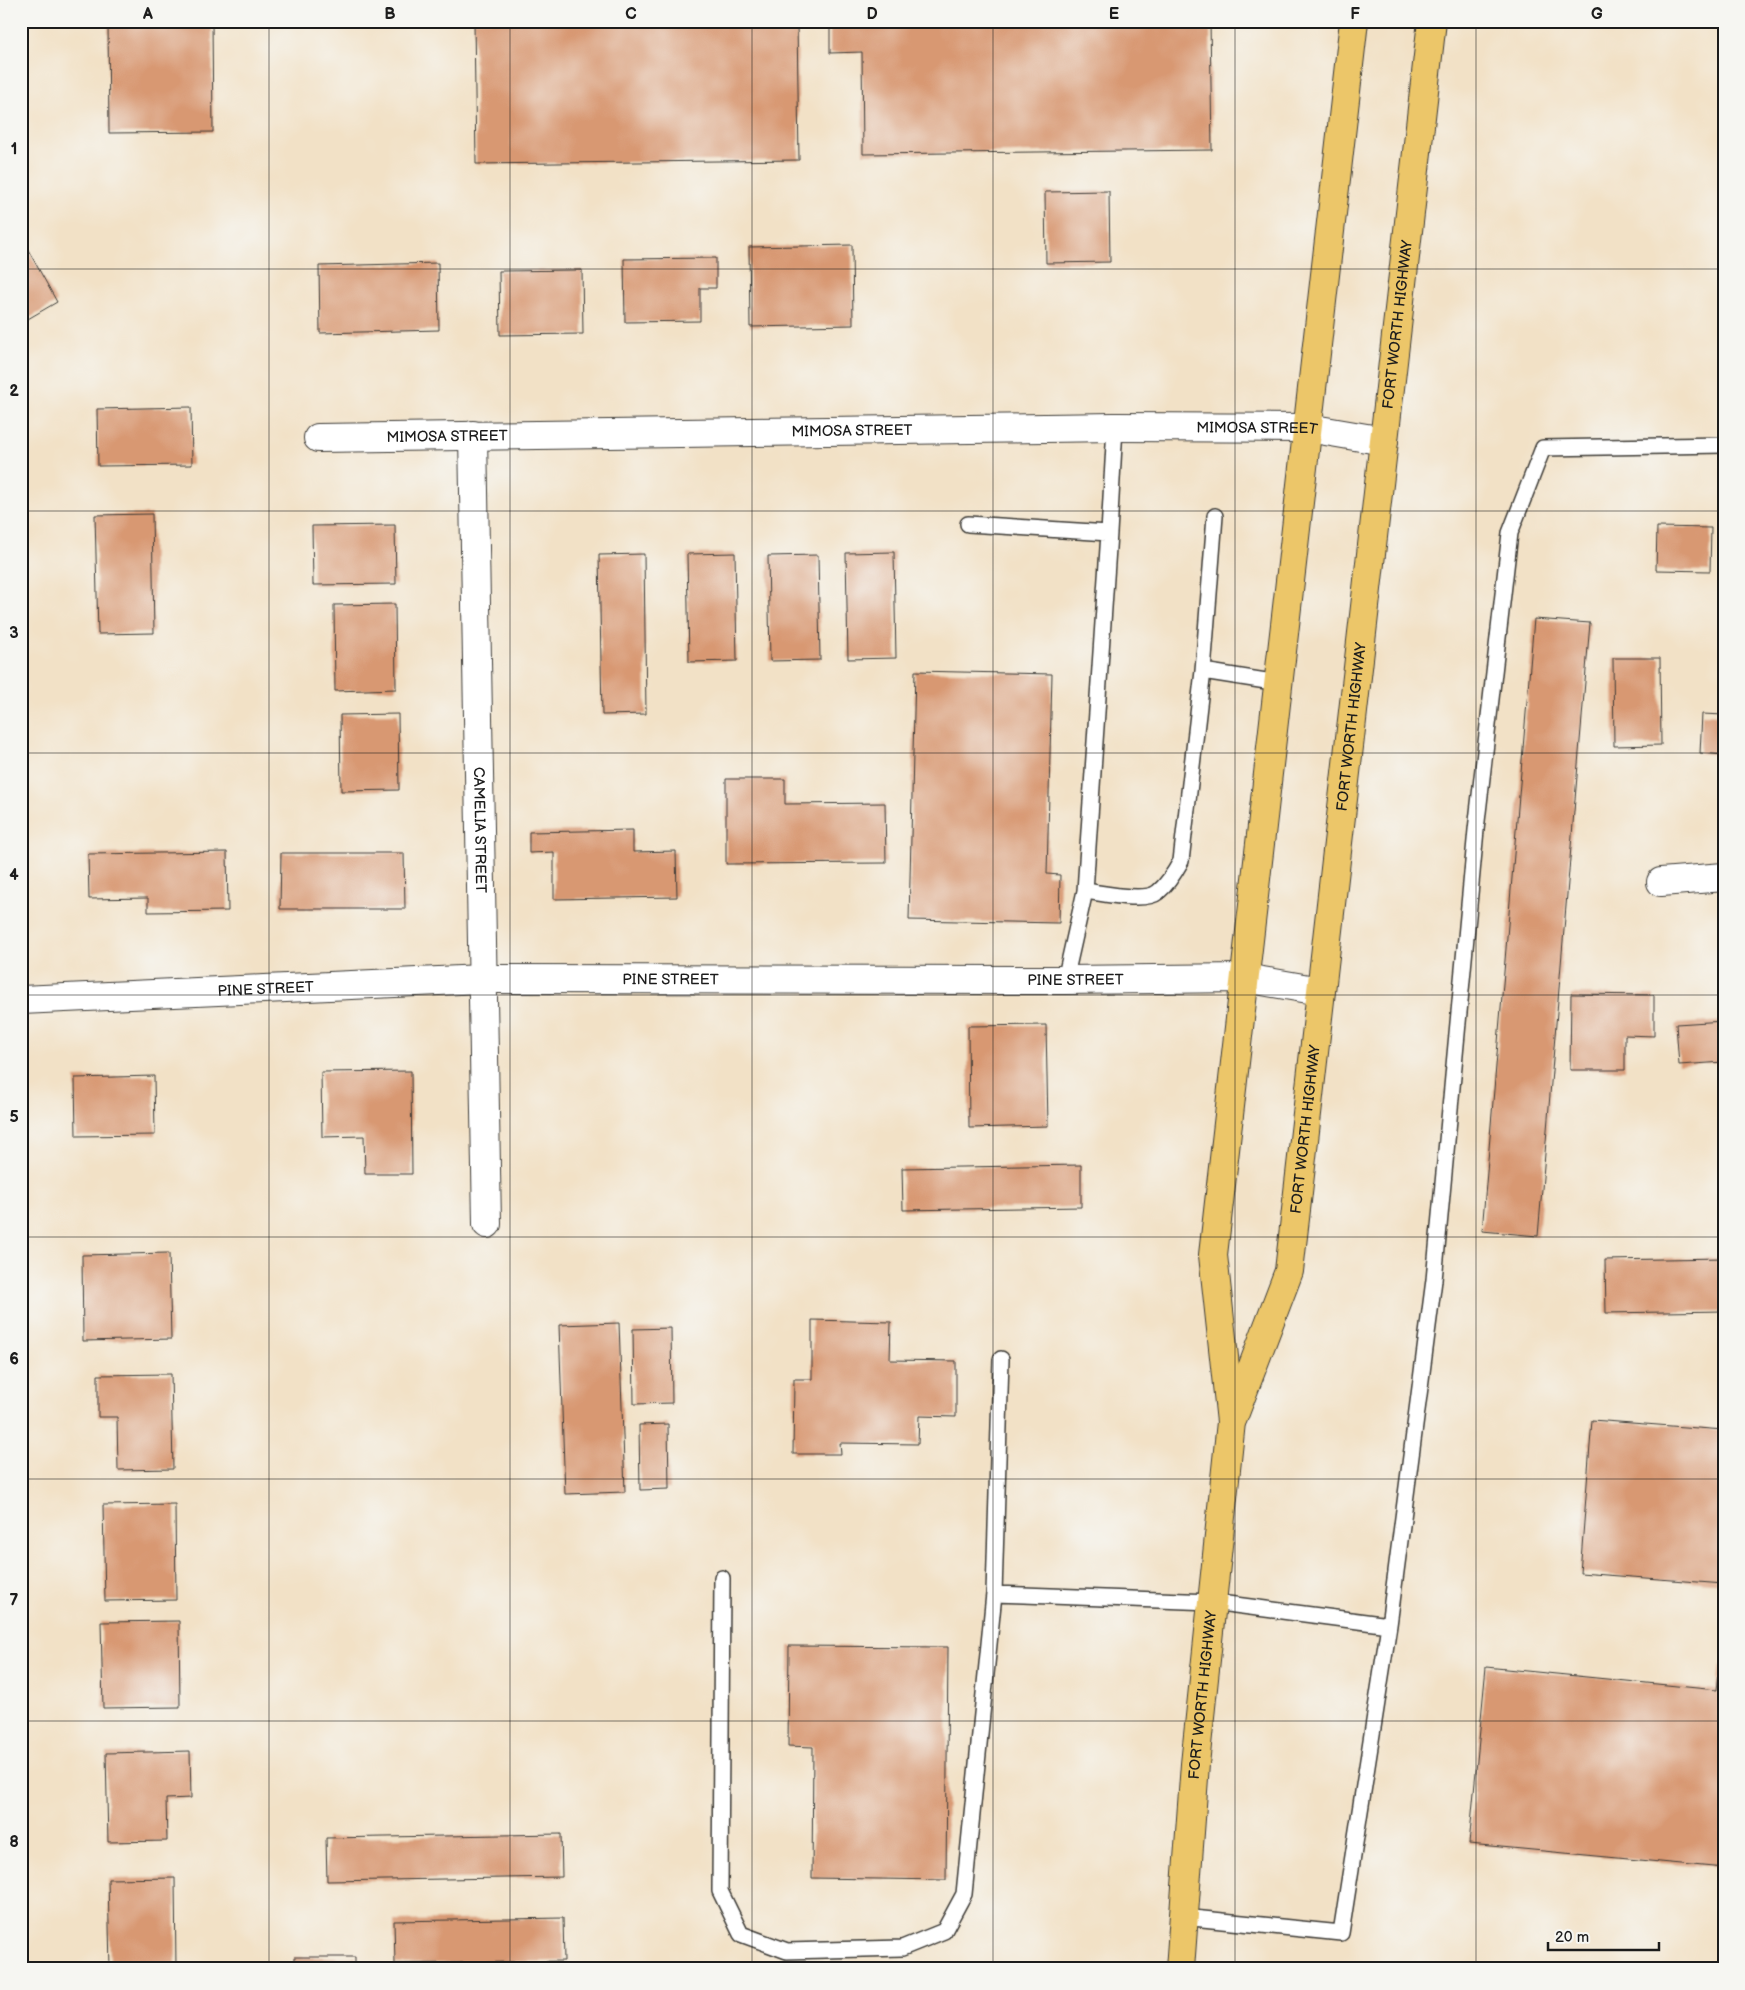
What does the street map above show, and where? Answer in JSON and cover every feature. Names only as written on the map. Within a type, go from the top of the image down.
[{"type":"main road","name":"FORT WORTH HIGHWAY","points":[[1180,1969],[1195,1764],[1232,1422],[1213,1255],[1354,21]]},
{"type":"main road","name":"FORT WORTH HIGHWAY","points":[[1232,1422],[1289,1271],[1432,21]]},
{"type":"street","name":"MIMOSA STREET","points":[[318,438],[1114,427],[1308,428],[1384,441]]},
{"type":"street","name":"CAMELIA STREET","points":[[473,435],[487,1224]]},
{"type":"street","points":[[1661,882],[1724,877]]},
{"type":"street","name":"PINE STREET","points":[[21,1000],[482,979],[1065,980],[1245,978],[1320,991]]},
{"type":"lane","points":[[1065,980],[1084,891],[1109,533],[1114,427]]},
{"type":"lane","points":[[1183,1917],[1341,1933],[1389,1625],[1434,1280],[1476,830],[1510,533],[1543,448],[1724,445]]},
{"type":"lane","points":[[1084,891],[1131,898],[1156,894],[1172,877],[1181,861],[1203,671],[1215,516]]},
{"type":"lane","points":[[968,524],[1109,533]]},
{"type":"lane","points":[[1203,671],[1279,683]]},
{"type":"lane","points":[[722,1578],[720,1892],[741,1934],[787,1951],[902,1948],[944,1931],[964,1894],[994,1594],[1001,1359]]},
{"type":"lane","points":[[994,1594],[1212,1602],[1389,1625]]},
{"type":"building","points":[[108,21],[212,21],[213,132],[109,133]]},
{"type":"building","points":[[474,21],[797,21],[799,160],[476,164]]},
{"type":"building","points":[[830,21],[1210,21],[1212,150],[863,154],[862,52],[830,53]]},
{"type":"building","points":[[1109,191],[1110,262],[1046,263],[1045,192]]},
{"type":"building","points":[[852,245],[853,325],[750,327],[749,247]]},
{"type":"building","points":[[27,248],[57,302],[21,323],[21,251]]},
{"type":"building","points":[[716,258],[716,288],[700,288],[700,321],[625,322],[624,259]]},
{"type":"building","points":[[438,263],[439,330],[320,333],[319,266]]},
{"type":"building","points":[[582,270],[583,334],[500,335],[499,271]]},
{"type":"building","points":[[191,407],[192,465],[98,466],[97,409]]},
{"type":"building","points":[[152,514],[154,633],[98,634],[95,515]]},
{"type":"building","points":[[395,525],[396,584],[313,585],[312,526]]},
{"type":"building","points":[[1657,527],[1711,528],[1710,571],[1656,570]]},
{"type":"building","points":[[894,552],[896,658],[848,659],[846,553]]},
{"type":"building","points":[[735,553],[737,661],[689,662],[687,554]]},
{"type":"building","points":[[644,554],[646,714],[602,715],[599,555]]},
{"type":"building","points":[[818,555],[820,660],[770,661],[768,556]]},
{"type":"building","points":[[395,604],[396,689],[335,691],[334,605]]},
{"type":"building","points":[[1534,619],[1590,623],[1538,1236],[1482,1231]]},
{"type":"building","points":[[1613,658],[1660,658],[1661,745],[1614,746]]},
{"type":"building","points":[[915,671],[1052,674],[1047,874],[1060,875],[1059,923],[909,920]]},
{"type":"building","points":[[398,714],[399,790],[341,791],[340,715]]},
{"type":"building","points":[[1702,714],[1724,715],[1724,755],[1700,753]]},
{"type":"building","points":[[726,779],[785,779],[785,804],[885,803],[886,863],[726,864]]},
{"type":"building","points":[[633,830],[633,852],[676,851],[677,897],[554,899],[554,852],[529,853],[529,832]]},
{"type":"building","points":[[227,852],[228,911],[148,912],[148,898],[89,899],[88,854]]},
{"type":"building","points":[[281,853],[404,853],[405,909],[280,909]]},
{"type":"building","points":[[1571,994],[1654,995],[1654,1036],[1625,1035],[1625,1070],[1570,1070]]},
{"type":"building","points":[[1724,1021],[1724,1062],[1679,1065],[1676,1024]]},
{"type":"building","points":[[1046,1025],[1048,1126],[969,1128],[968,1026]]},
{"type":"building","points":[[411,1071],[412,1174],[365,1174],[364,1136],[322,1137],[321,1072]]},
{"type":"building","points":[[154,1076],[155,1135],[76,1136],[75,1078]]},
{"type":"building","points":[[1081,1165],[1081,1207],[903,1210],[902,1168]]},
{"type":"building","points":[[169,1253],[171,1339],[83,1341],[82,1255]]},
{"type":"building","points":[[1724,1258],[1724,1311],[1606,1313],[1605,1260]]},
{"type":"building","points":[[812,1320],[891,1322],[890,1360],[956,1361],[956,1417],[919,1416],[918,1444],[840,1443],[841,1454],[793,1454],[794,1379],[812,1379]]},
{"type":"building","points":[[619,1323],[625,1492],[565,1494],[559,1325]]},
{"type":"building","points":[[671,1328],[672,1403],[634,1404],[633,1329]]},
{"type":"building","points":[[171,1374],[173,1469],[118,1470],[117,1417],[98,1417],[98,1375]]},
{"type":"building","points":[[1592,1420],[1724,1430],[1724,1584],[1580,1573]]},
{"type":"building","points":[[668,1424],[669,1489],[640,1490],[639,1425]]},
{"type":"building","points":[[175,1504],[176,1600],[105,1601],[103,1505]]},
{"type":"building","points":[[179,1621],[180,1707],[103,1708],[101,1622]]},
{"type":"building","points":[[789,1646],[948,1647],[946,1880],[812,1878],[813,1747],[788,1746]]},
{"type":"building","points":[[1720,1665],[1724,1666],[1724,1868],[1469,1844],[1486,1667],[1717,1690]]},
{"type":"building","points":[[190,1751],[191,1798],[166,1799],[167,1841],[108,1842],[106,1753]]},
{"type":"building","points":[[561,1834],[562,1877],[327,1881],[326,1838]]},
{"type":"building","points":[[175,1878],[176,1969],[110,1969],[108,1879]]},
{"type":"building","points":[[563,1918],[564,1961],[395,1964],[394,1921]]},
{"type":"building","points":[[294,1957],[355,1957],[355,1969],[294,1969]]}]
